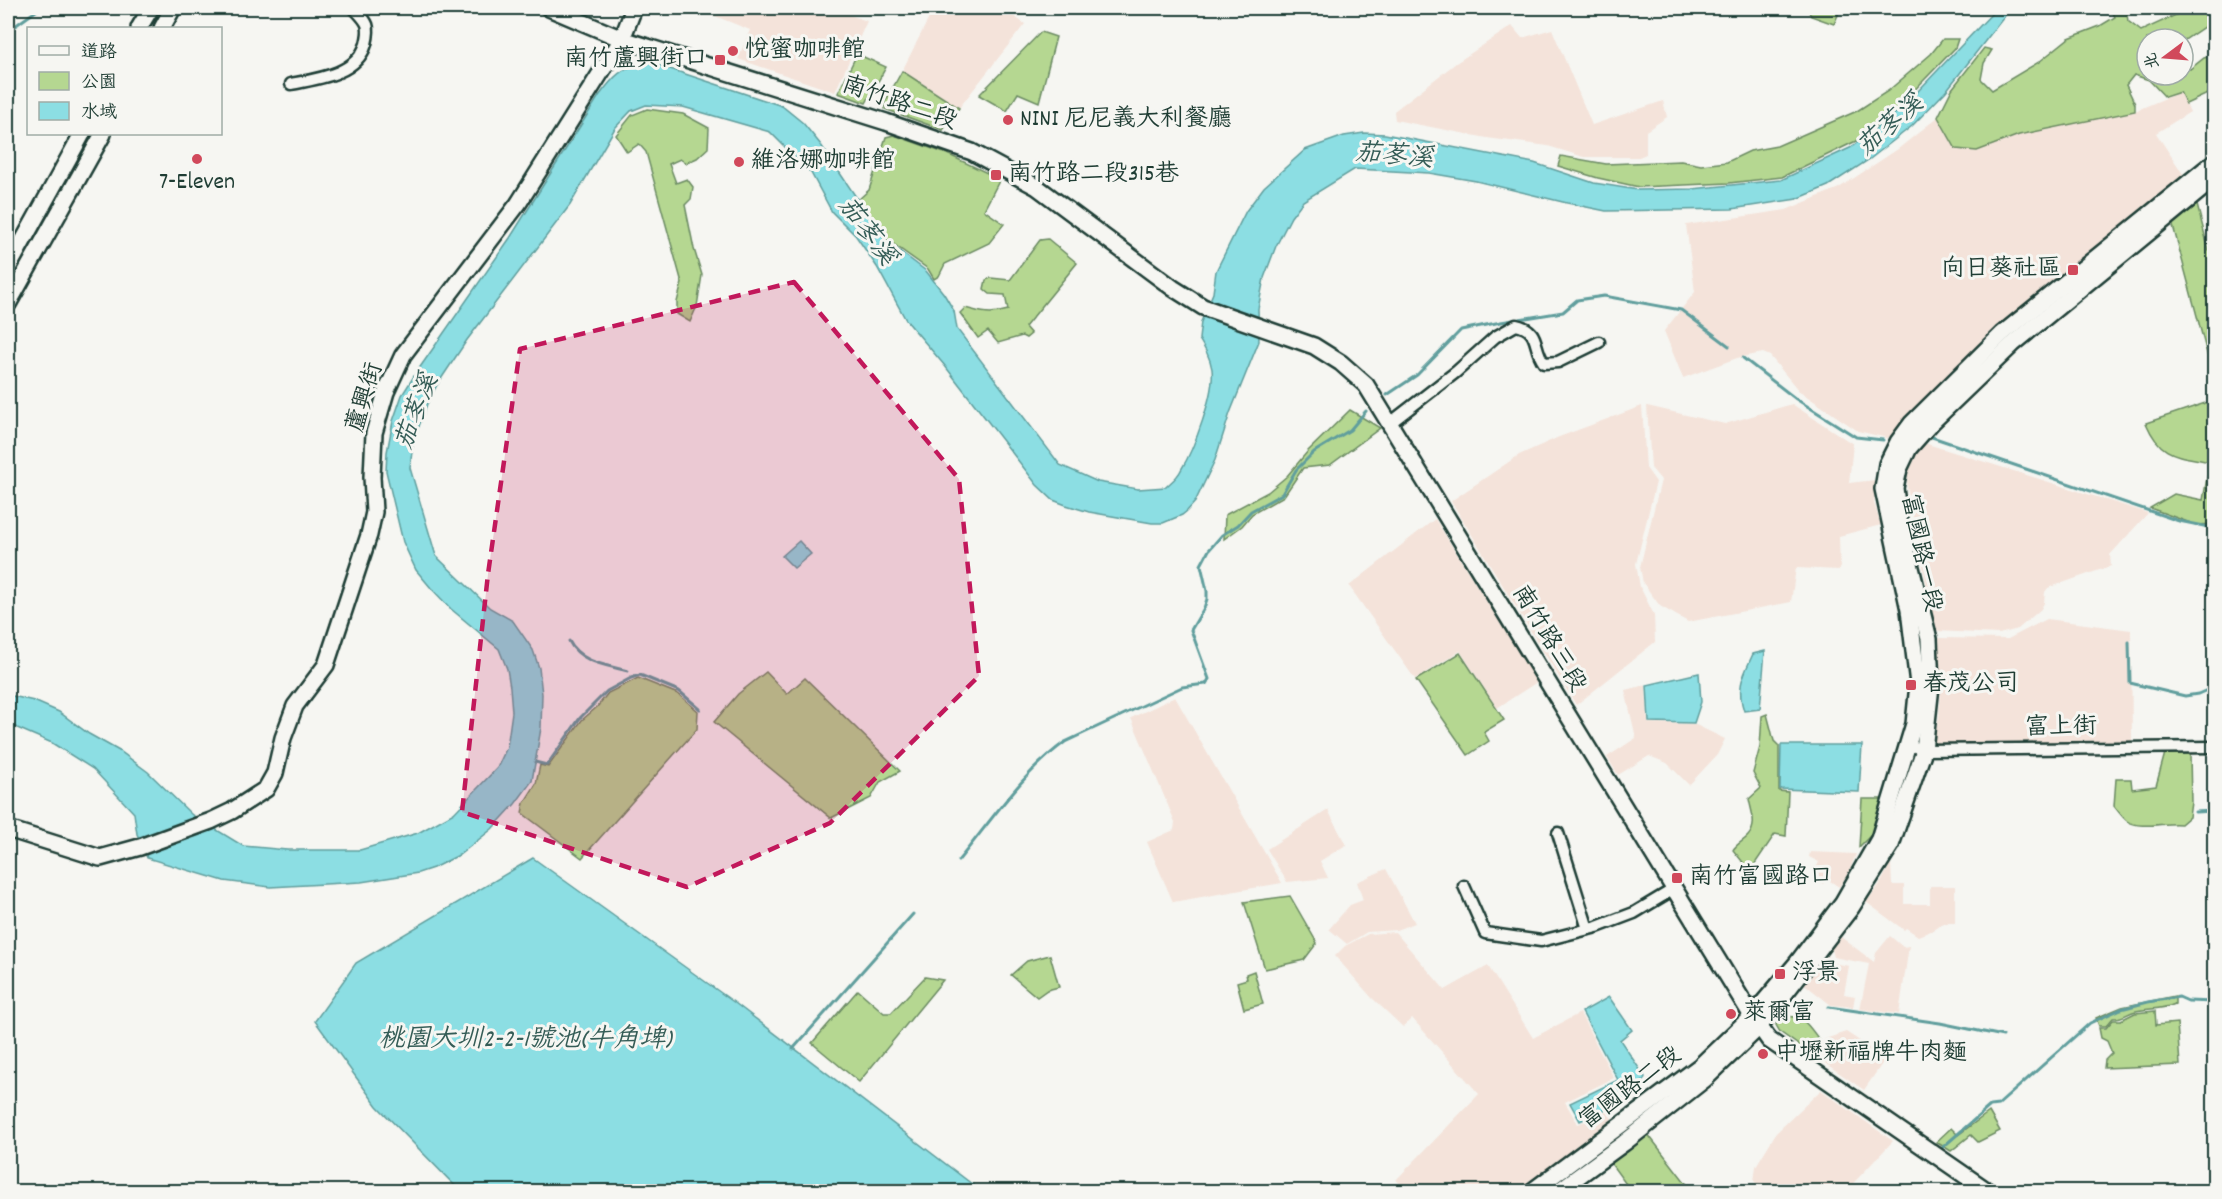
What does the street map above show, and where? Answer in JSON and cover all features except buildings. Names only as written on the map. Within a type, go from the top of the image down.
[{"type":"street","points":[[141,27],[151,8]]},
{"type":"street","points":[[163,27],[173,8]]},
{"type":"street","points":[[291,84],[325,77],[356,62],[364,49],[370,29],[366,20],[354,8]]},
{"type":"street","name":"南竹路二段","points":[[549,8],[622,39],[886,122],[972,152],[1037,187],[1173,288],[1203,306]]},
{"type":"street","name":"蘆興街","points":[[8,829],[100,858],[140,847],[211,821],[232,811],[266,789],[275,773],[283,738],[295,706],[326,665],[369,535],[374,512],[372,477],[374,434],[386,392],[403,355],[518,204],[622,39],[634,8]]},
{"type":"street","points":[[8,268],[81,135]]},
{"type":"street","points":[[8,304],[102,135]]},
{"type":"street","name":"富國路一段","points":[[1756,1022],[1843,902],[1879,839],[1909,745],[1914,724],[1918,684],[1914,641],[1883,489],[1887,464],[1894,449],[1912,423],[2002,334],[2214,162]]},
{"type":"street","name":"富國路一段","points":[[1756,1022],[1851,908],[1890,845],[1924,750],[1931,686],[1929,639],[1899,520],[1894,488],[1899,469],[1909,448],[1932,422],[2013,344],[2214,179]]},
{"type":"street","name":"南竹路三段","points":[[1203,306],[1314,346],[1341,363],[1365,385],[1769,1040],[1989,1191]]},
{"type":"street","points":[[1389,424],[1456,372],[1495,337],[1516,325],[1528,328],[1532,333],[1544,363],[1558,362],[1599,342]]},
{"type":"street","name":"富上街","points":[[1909,745],[1924,750],[2214,747]]},
{"type":"street","points":[[1558,833],[1588,929]]},
{"type":"street","points":[[1464,886],[1485,933],[1541,941],[1588,929],[1635,913],[1674,889]]},
{"type":"street","name":"富國路二段","points":[[1532,1191],[1756,1022]]},
{"type":"street","name":"富國路二段","points":[[1557,1191],[1624,1143],[1705,1079],[1756,1022]]},
{"type":"highlighted area","points":[[794,282],[959,479],[979,676],[830,823],[687,887],[462,812],[488,574],[520,349]]},
{"type":"shaded area","points":[[695,8],[751,8],[765,13],[767,8],[830,8],[867,21],[835,92],[738,59],[750,30]]},
{"type":"shaded area","points":[[908,8],[1002,8],[1025,24],[959,108],[902,71],[929,18]]},
{"type":"shaded area","points":[[1512,26],[1522,38],[1552,29],[1592,125],[1663,101],[1667,117],[1646,131],[1646,154],[1639,157],[1584,157],[1548,146],[1487,138],[1395,120],[1394,111],[1456,63]]},
{"type":"shaded area","points":[[2180,92],[2190,112],[2156,133],[2185,177],[1999,327],[1908,414],[1896,436],[1887,438],[1858,431],[1799,391],[1770,356],[1763,353],[1737,358],[1683,378],[1664,331],[1695,292],[1686,225],[1786,210],[1839,188],[1898,149],[1938,117],[1946,129],[1977,151],[2019,135],[2135,111]]},
{"type":"shaded area","points":[[1792,404],[1853,444],[1849,483],[1876,480],[1874,503],[1881,525],[1839,536],[1840,570],[1796,568],[1791,602],[1688,622],[1660,606],[1643,583],[1640,567],[1661,480],[1651,468],[1647,406],[1725,424]]},
{"type":"shaded area","points":[[1642,406],[1646,468],[1656,482],[1636,564],[1640,587],[1654,615],[1655,642],[1576,705],[1451,501],[1519,455],[1559,437]]},
{"type":"shaded area","points":[[1921,442],[2148,513],[2110,555],[2111,566],[2048,588],[2041,609],[2018,629],[1999,634],[1936,631],[1907,487],[1909,463]]},
{"type":"shaded area","points":[[1435,519],[1537,682],[1497,708],[1460,651],[1415,679],[1349,586]]},
{"type":"shaded area","points":[[2047,619],[2131,630],[2132,742],[1932,745],[1939,718],[1941,690],[1937,638],[2008,639]]},
{"type":"shaded area","points":[[1646,685],[1648,723],[1694,724],[1725,739],[1717,755],[1689,785],[1667,763],[1649,756],[1618,775],[1607,757],[1636,738],[1625,690]]},
{"type":"shaded area","points":[[1175,697],[1282,883],[1173,902],[1147,842],[1174,830],[1175,822],[1131,718]]},
{"type":"shaded area","points":[[1328,810],[1346,845],[1320,861],[1328,878],[1287,882],[1267,849]]},
{"type":"shaded area","points":[[1810,852],[1856,854],[1849,872],[1839,887],[1827,879],[1823,884],[1812,876],[1819,862],[1809,857]]},
{"type":"shaded area","points":[[1891,863],[1892,885],[1904,885],[1904,904],[1930,904],[1930,886],[1955,886],[1955,923],[1944,923],[1918,936],[1906,928],[1904,930],[1866,902],[1880,884]]},
{"type":"shaded area","points":[[1386,869],[1415,923],[1396,930],[1367,932],[1347,944],[1329,929],[1350,905],[1363,900],[1357,882]]},
{"type":"shaded area","points":[[1395,932],[1445,990],[1488,966],[1533,1038],[1580,1013],[1614,1078],[1565,1102],[1578,1124],[1608,1111],[1614,1123],[1523,1191],[1409,1191],[1396,1180],[1479,1094],[1412,1018],[1403,1027],[1372,998],[1335,956],[1345,946],[1368,934]]},
{"type":"shaded area","points":[[1890,936],[1903,947],[1909,946],[1899,1014],[1860,1009],[1869,964],[1833,957],[1831,949],[1841,937],[1874,962],[1876,953]]},
{"type":"shaded area","points":[[1825,954],[1832,960],[1832,963],[1849,966],[1844,994],[1855,996],[1853,1007],[1831,1005],[1803,983]]},
{"type":"shaded area","points":[[1846,1032],[1886,1058],[1864,1090],[1822,1061],[1821,1055],[1825,1039]]},
{"type":"shaded area","points":[[1821,1090],[1893,1141],[1846,1191],[1763,1191],[1754,1181],[1756,1166],[1776,1133]]},
{"type":"green space","points":[[1807,8],[1841,8],[1834,24],[1811,16]]},
{"type":"green space","points":[[2111,8],[2126,8],[2128,21],[2136,27],[2135,75],[2126,85],[2135,104],[2135,111],[2019,135],[1977,151],[1956,149],[1938,117],[1952,89],[1984,48],[1992,50],[1984,63],[1981,79],[1992,90],[2039,62],[2069,38],[2100,26],[2115,17]]},
{"type":"green space","points":[[2191,8],[2214,8],[2214,20],[2195,33],[2195,27],[2150,27]]},
{"type":"green space","points":[[1041,32],[1056,37],[1039,102],[1018,93],[1007,111],[979,95]]},
{"type":"green space","points":[[1943,39],[1958,39],[1955,48],[1897,108],[1856,141],[1782,177],[1729,183],[1639,187],[1558,166],[1561,156],[1606,164],[1681,161],[1701,165],[1727,162],[1750,151],[1777,146],[1857,111],[1888,91],[1931,54]]},
{"type":"green space","points":[[857,54],[886,67],[866,103],[838,93]]},
{"type":"green space","points":[[2214,55],[2214,91],[2186,104],[2180,92],[2165,97],[2156,87],[2195,87],[2195,65],[2204,58]]},
{"type":"green space","points":[[902,71],[959,108],[943,130],[885,109],[885,102]]},
{"type":"green space","points":[[647,109],[683,114],[709,128],[708,148],[697,158],[686,163],[680,159],[669,164],[676,183],[687,179],[693,187],[691,199],[685,205],[702,275],[697,306],[690,322],[677,314],[677,302],[682,283],[646,152],[639,144],[627,152],[616,135],[632,115]]},
{"type":"green space","points":[[894,135],[947,154],[1000,179],[984,210],[1004,224],[989,243],[945,264],[939,276],[934,279],[928,269],[885,238],[859,199],[869,190],[886,137]]},
{"type":"green space","points":[[2196,201],[2209,251],[2214,250],[2214,380],[2172,222]]},
{"type":"green space","points":[[1048,239],[1077,263],[1025,327],[1031,334],[1026,338],[1022,336],[998,343],[988,331],[978,338],[960,313],[965,308],[987,313],[1008,310],[1005,295],[990,294],[984,289],[986,280],[991,278],[1010,280],[1040,240]]},
{"type":"green space","points":[[2214,400],[2214,524],[2196,525],[2150,508],[2174,494],[2203,500],[2210,462],[2179,456],[2164,449],[2146,423]]},
{"type":"green space","points":[[1350,410],[1380,428],[1330,465],[1303,468],[1284,496],[1252,514],[1242,526],[1224,539],[1225,515],[1268,492],[1287,476],[1308,451]]},
{"type":"green space","points":[[1460,653],[1504,720],[1484,732],[1489,741],[1468,755],[1416,680]]},
{"type":"green space","points":[[766,672],[787,694],[805,678],[900,771],[880,782],[871,798],[831,818],[714,722],[738,694]]},
{"type":"green space","points":[[638,678],[678,694],[698,711],[697,729],[582,858],[522,813],[524,803],[536,784],[540,765],[548,767],[582,720],[608,693]]},
{"type":"green space","points":[[1767,714],[1774,741],[1779,746],[1779,791],[1788,792],[1786,836],[1775,834],[1750,871],[1733,850],[1748,836],[1753,827],[1749,799],[1761,788],[1753,773],[1760,747],[1762,716]]},
{"type":"green space","points":[[2165,753],[2190,754],[2189,817],[2181,824],[2132,824],[2114,806],[2116,779],[2131,779],[2132,789],[2156,786]]},
{"type":"green space","points":[[1862,799],[1882,799],[1871,835],[1859,847]]},
{"type":"green space","points":[[1290,896],[1317,943],[1304,960],[1265,969],[1244,902]]},
{"type":"green space","points":[[1050,955],[1059,987],[1047,990],[1037,997],[1011,975],[1027,961]]},
{"type":"green space","points":[[1254,971],[1263,1004],[1244,1009],[1237,982],[1247,979],[1246,974]]},
{"type":"green space","points":[[925,977],[943,980],[859,1082],[812,1043],[858,990],[884,1013],[891,1013]]},
{"type":"green space","points":[[2175,996],[2175,1004],[2113,1018],[2106,1026],[2099,1026],[2096,1018],[2122,1007]]},
{"type":"green space","points":[[2155,1011],[2156,1025],[2177,1023],[2180,1065],[2104,1068],[2105,1060],[2112,1053],[2107,1041],[2101,1038],[2099,1028],[2106,1028],[2113,1020],[2121,1020],[2135,1013]]},
{"type":"green space","points":[[1779,1016],[1799,1018],[1804,1021],[1820,1041],[1817,1050],[1811,1054],[1780,1032],[1776,1025]]},
{"type":"green space","points":[[1989,1112],[2000,1131],[1978,1142],[1971,1135],[1951,1151],[1936,1142],[1951,1128],[1958,1135]]},
{"type":"green space","points":[[1647,1133],[1692,1191],[1631,1191],[1609,1161]]},
{"type":"water","name":"茄苳溪","points":[[1997,8],[2011,8],[1946,91],[1912,126],[1870,159],[1828,186],[1797,199],[1732,209],[1606,211],[1476,181],[1429,173],[1355,169],[1303,201],[1291,217],[1276,246],[1264,278],[1258,309],[1259,341],[1230,413],[1215,460],[1195,502],[1182,515],[1163,523],[1089,512],[1053,500],[1037,485],[945,366],[906,320],[877,267],[856,236],[832,212],[811,173],[770,132],[683,107],[646,105],[631,111],[615,128],[570,205],[467,340],[427,404],[413,443],[410,468],[436,556],[490,608],[513,621],[533,650],[539,668],[542,694],[541,728],[532,781],[492,829],[459,855],[418,873],[361,882],[270,887],[224,881],[147,858],[137,834],[134,813],[93,769],[52,743],[8,724],[8,695],[34,701],[59,712],[148,772],[192,815],[243,846],[287,850],[360,850],[418,833],[454,813],[497,768],[507,747],[512,712],[507,669],[499,649],[451,609],[416,570],[403,542],[386,471],[393,421],[402,395],[510,238],[599,96],[619,74],[637,64],[646,61],[782,106],[803,123],[821,145],[885,240],[926,271],[944,294],[954,311],[957,329],[1060,465],[1098,482],[1138,489],[1166,487],[1178,475],[1186,461],[1202,421],[1210,392],[1212,369],[1199,339],[1201,322],[1213,293],[1216,271],[1246,211],[1264,187],[1305,150],[1344,136],[1364,133],[1385,134],[1534,163],[1594,183],[1638,190],[1692,189],[1781,180],[1850,148],[1900,110]]},
{"type":"water","points":[[799,541],[811,554],[794,568],[782,556]]},
{"type":"water","points":[[1765,651],[1760,709],[1744,711],[1741,688],[1744,675],[1753,654]]},
{"type":"water","points":[[1699,673],[1701,702],[1694,723],[1649,722],[1647,685]]},
{"type":"water","points":[[1781,745],[1862,745],[1859,792],[1780,789]]},
{"type":"water","name":"桃園大圳2-2-1號池(牛角埤)","points":[[533,858],[735,1003],[981,1191],[458,1191],[377,1106],[315,1021],[356,963]]},
{"type":"water","points":[[1609,997],[1632,1030],[1620,1040],[1645,1077],[1637,1095],[1580,1121],[1570,1103],[1618,1080],[1582,1012]]},
{"type":"waterway","points":[[8,31],[40,8]]},
{"type":"waterway","points":[[1387,395],[1417,375],[1461,330],[1563,312],[1577,300],[1604,296],[1681,310],[1729,346]]},
{"type":"waterway","points":[[1743,358],[1796,399],[1856,437],[1883,440]]},
{"type":"waterway","points":[[958,861],[1021,783],[1049,754],[1065,742],[1182,687],[1206,684],[1209,679],[1191,630],[1207,599],[1201,565],[1209,550],[1222,535],[1238,525],[1251,511],[1282,494],[1296,470],[1314,452],[1350,430],[1366,411]]},
{"type":"waterway","points":[[1932,437],[2179,521],[2214,526]]},
{"type":"waterway","points":[[569,641],[587,659],[628,671]]},
{"type":"waterway","points":[[2129,642],[2130,683],[2185,696],[2198,694],[2214,687]]},
{"type":"waterway","points":[[535,762],[547,765],[580,718],[607,691],[640,675],[679,691],[700,709]]},
{"type":"waterway","points":[[2195,812],[2214,811]]},
{"type":"waterway","points":[[793,1049],[913,914]]},
{"type":"waterway","points":[[1943,1147],[1990,1106],[1998,1105],[2090,1023],[2121,1009],[2148,1002],[2179,997],[2188,1001],[2214,1002]]},
{"type":"waterway","points":[[1829,1007],[1940,1023],[2003,1036]]},
{"type":"place","name":"悅蜜咖啡館","points":[[733,51]]},
{"type":"place","name":"南竹蘆興街口","points":[[720,60]]},
{"type":"place","name":"NINI 尼尼義大利餐廳","points":[[1008,120]]},
{"type":"place","name":"7-Eleven","points":[[197,159]]},
{"type":"place","name":"維洛娜咖啡館","points":[[739,162]]},
{"type":"place","name":"南竹路二段315巷","points":[[996,175]]},
{"type":"place","name":"向日葵社區","points":[[2073,270]]},
{"type":"place","name":"春茂公司","points":[[1911,685]]},
{"type":"place","name":"南竹富國路口","points":[[1677,878]]},
{"type":"place","name":"浮景","points":[[1780,974]]},
{"type":"place","name":"萊爾富","points":[[1731,1014]]},
{"type":"place","name":"中壢新福牌牛肉麵","points":[[1763,1054]]}]
